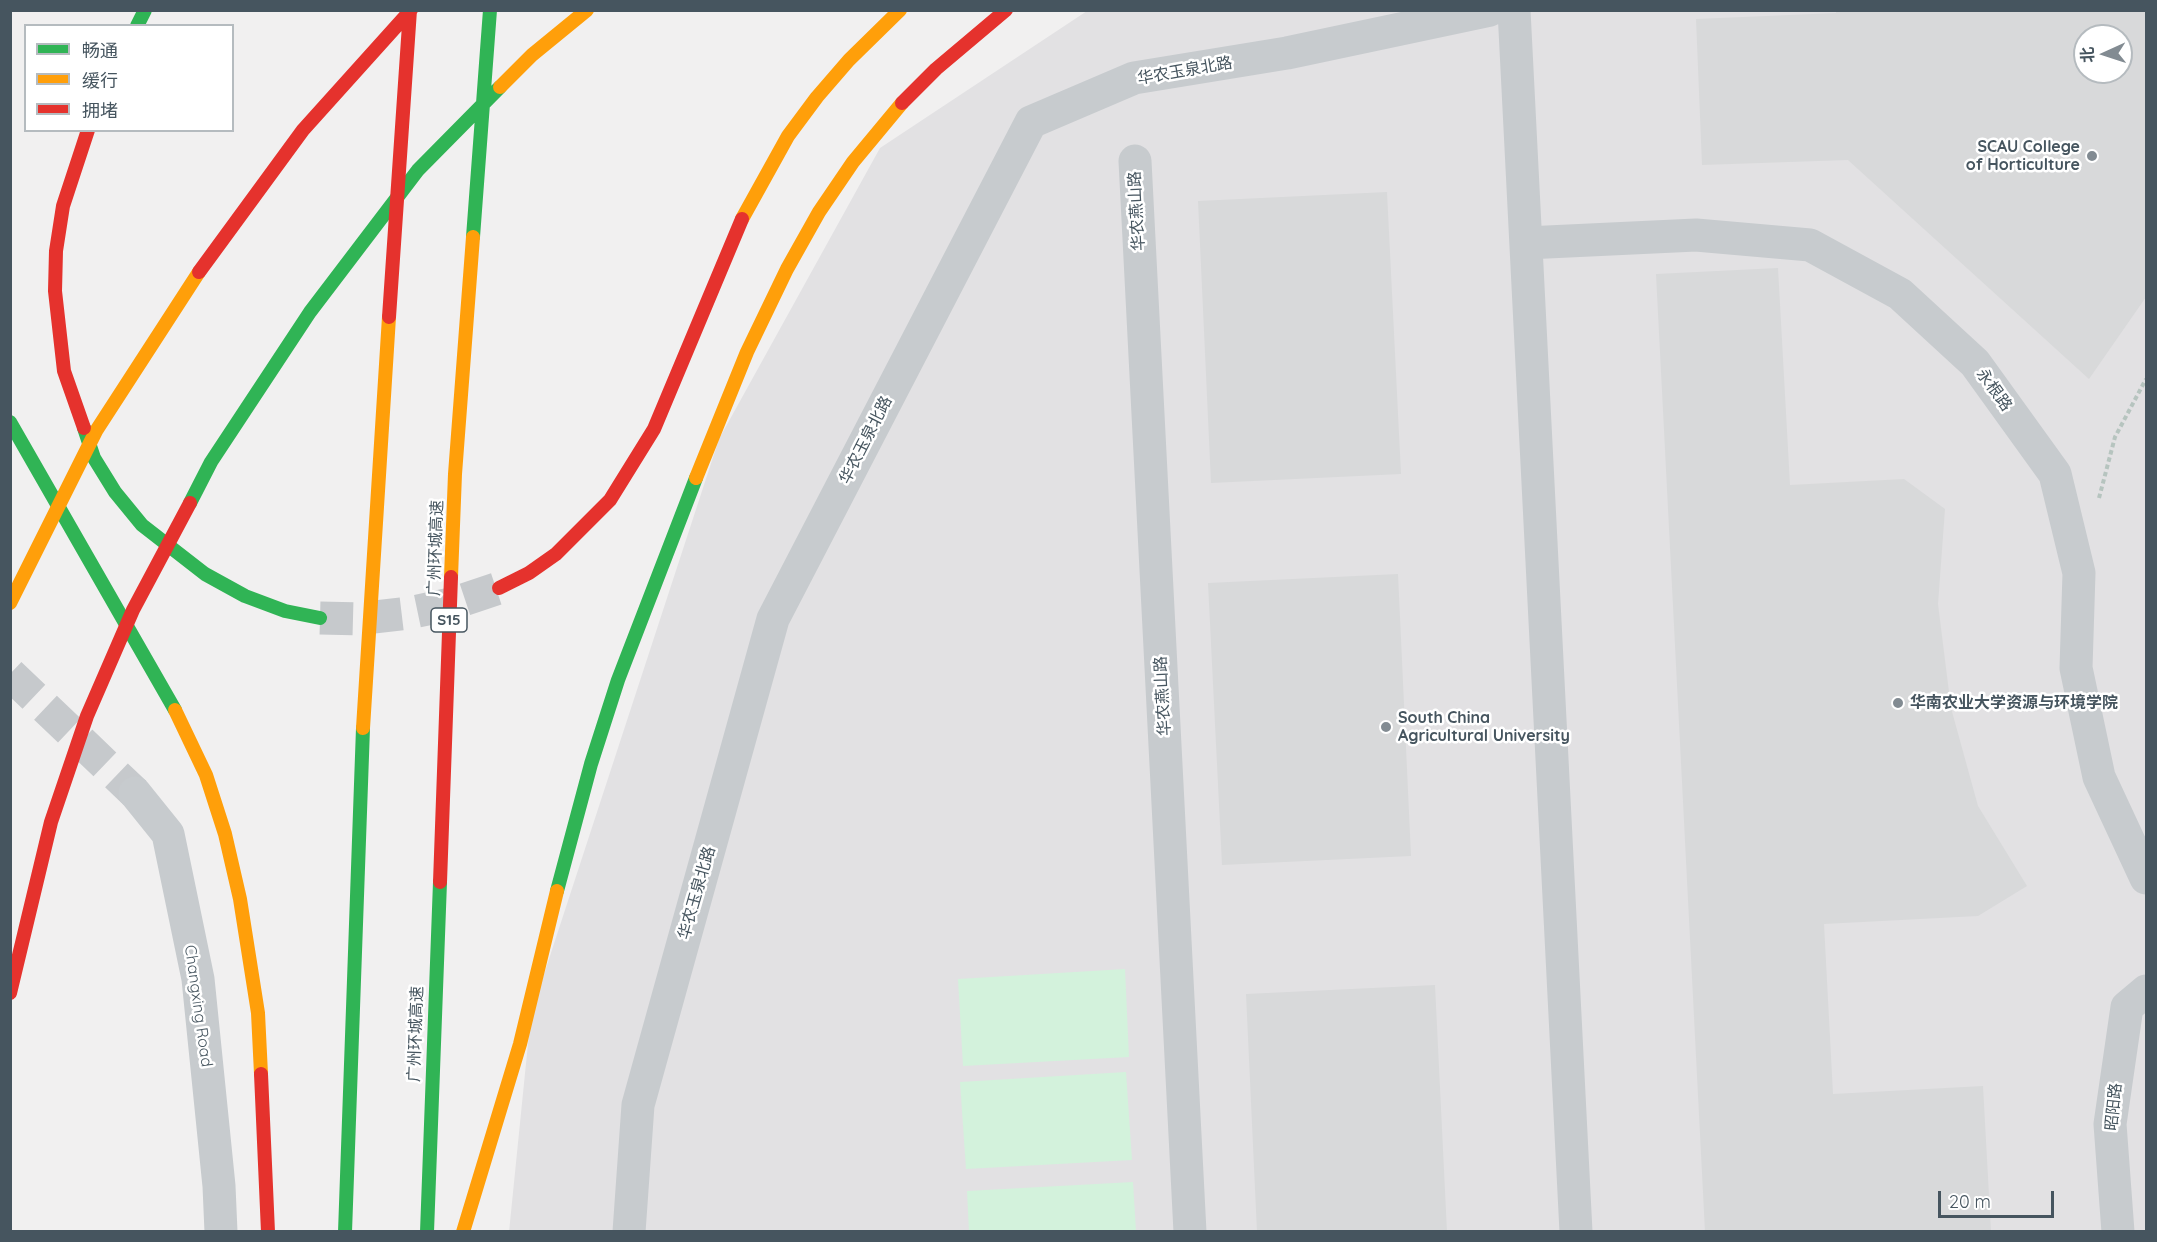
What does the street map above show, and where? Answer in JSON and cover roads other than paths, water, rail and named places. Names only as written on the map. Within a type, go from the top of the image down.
[{"type":"highway","points":[[138,24],[146,10]]},
{"type":"highway","points":[[10,603],[96,431],[199,271],[303,130],[410,10]]},
{"type":"highway","points":[[345,1232],[365,671],[410,10]]},
{"type":"highway","name":"广州环城高速","points":[[427,1232],[455,474],[490,10]]},
{"type":"highway","points":[[10,993],[51,822],[87,716],[137,601],[211,462],[303,320],[418,170],[531,55],[587,10]]},
{"type":"highway","points":[[499,588],[529,573],[556,554],[610,500],[654,429],[739,225],[765,174],[788,136],[817,97],[849,60],[900,10]]},
{"type":"highway","points":[[463,1232],[520,1044],[539,957],[591,764],[618,680],[679,518],[747,352],[787,269],[819,212],[853,162],[891,114],[936,69],[1006,10]]},
{"type":"highway","points":[[87,132],[63,206],[56,250],[55,291],[64,371],[94,458],[115,492],[142,525],[205,574],[245,596],[285,611],[321,618]]},
{"type":"highway","points":[[10,422],[182,723],[206,775],[225,834],[240,899],[258,1013],[268,1232]]},
{"type":"street","name":"华农玉泉北路","points":[[629,1232],[638,1105],[774,619],[1031,122],[1134,78],[1287,53],[1490,10]]},
{"type":"street","points":[[1514,10],[1576,1232]]},
{"type":"street","name":"华农燕山路","points":[[1135,161],[1190,1232]]},
{"type":"street","name":"永根路","points":[[1526,243],[1696,235],[1810,245],[1900,294],[1975,363],[2055,474],[2079,573],[2076,668],[2099,777],[2146,878]]},
{"type":"street","name":"Changxing Road","points":[[135,793],[168,834],[198,979],[219,1186],[221,1232]]},
{"type":"street","name":"昭阳路","points":[[2118,1232],[2110,1124],[2127,1007],[2146,991]]},
{"type":"tunnel","points":[[320,618],[358,619],[408,613],[451,604],[499,588]]},
{"type":"tunnel","points":[[10,674],[135,793]]},
{"type":"place","name":"SCAU College of Horticulture","points":[[2092,156]]},
{"type":"place","name":"华南农业大学资源与环境学院","points":[[1898,703]]},
{"type":"place","name":"South China Agricultural University","points":[[1386,727]]}]
